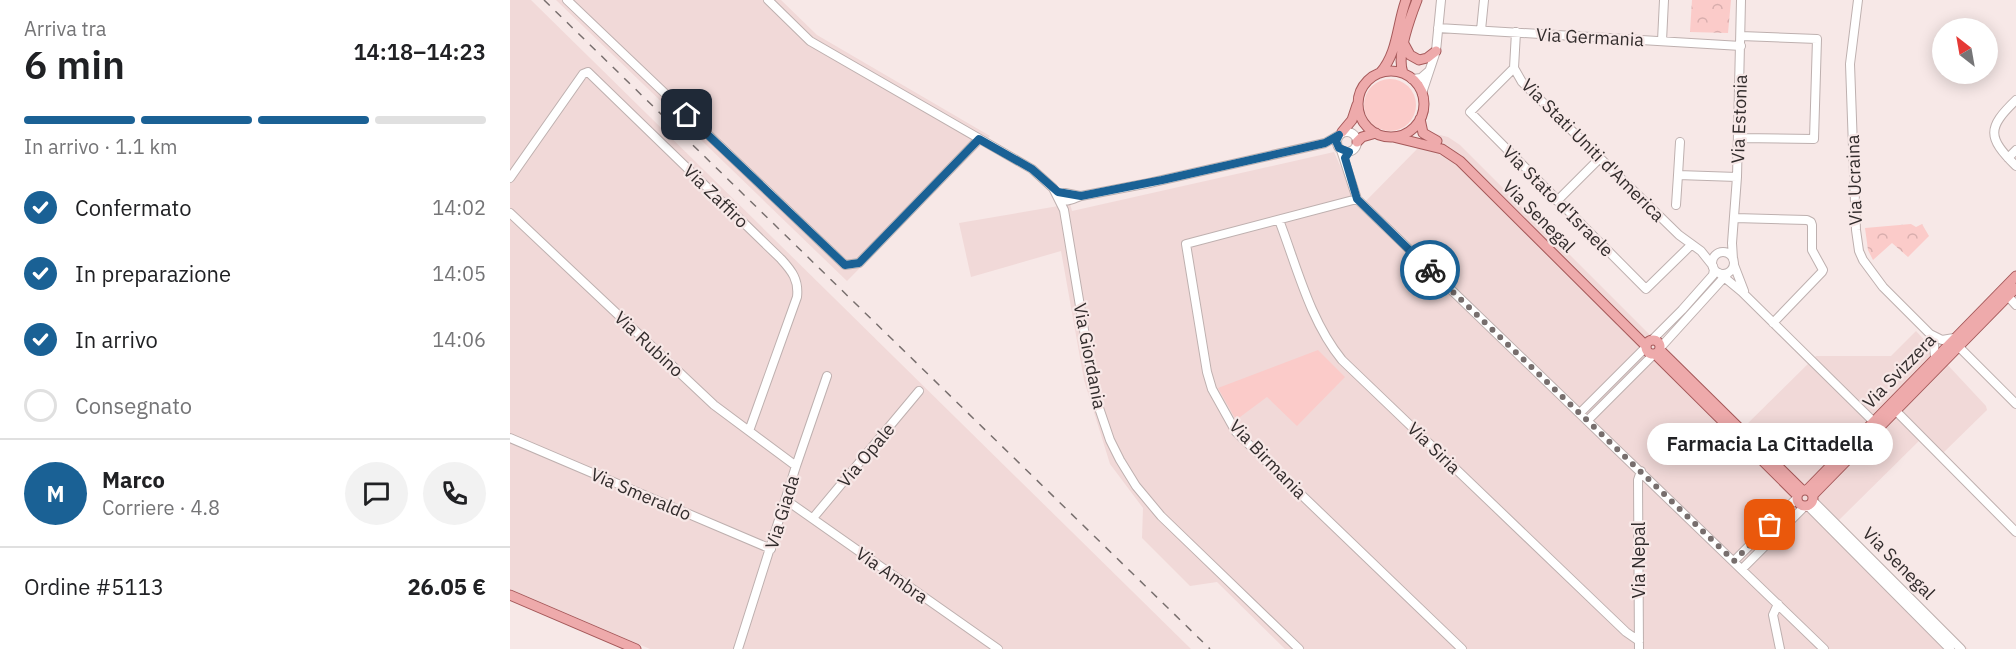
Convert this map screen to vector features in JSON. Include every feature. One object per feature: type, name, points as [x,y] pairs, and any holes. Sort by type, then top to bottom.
[{"type":"main road","points":[[1340,134],[1352,120],[1358,97],[1365,84],[1380,73],[1390,59],[1406,0]]},
{"type":"main road","points":[[1403,73],[1401,61],[1404,44],[1417,0]]},
{"type":"main road","points":[[1404,44],[1410,55],[1419,60],[1427,58],[1436,51]]},
{"type":"main road","points":[[1357,105],[1361,119],[1370,130],[1393,137],[1409,132],[1420,119],[1424,106],[1422,93],[1412,79],[1403,73],[1388,71],[1380,73]]},
{"type":"main road","name":"Via Senegal","points":[[1420,119],[1424,135],[1464,157],[1653,348]]},
{"type":"main road","points":[[1357,142],[1362,137],[1376,133]]},
{"type":"main road","name":"Via Senegal","points":[[1393,137],[1442,149],[1460,161],[1805,498]]},
{"type":"main road","name":"Via Svizzera","points":[[1805,498],[2005,293],[2016,276]]},
{"type":"main road","name":"Via Svizzera","points":[[2005,293],[2016,288]]},
{"type":"main road","name":"Via Svizzera","points":[[1893,408],[1935,357],[1956,342]]},
{"type":"main road","points":[[510,595],[636,649]]},
{"type":"street","points":[[567,0],[845,265],[859,263],[979,139]]},
{"type":"street","name":"Via Giordania","points":[[768,0],[810,41],[1032,169],[1064,197],[1064,210],[1095,396],[1110,440],[1120,460],[1136,486],[1161,516],[1299,649]]},
{"type":"street","points":[[1422,93],[1436,51],[1441,0]]},
{"type":"street","points":[[1481,30],[1484,0]]},
{"type":"street","points":[[1662,41],[1664,0]]},
{"type":"street","name":"Via Estonia","points":[[1733,262],[1741,0]]},
{"type":"street","name":"Via Ucraina","points":[[1858,0],[1850,64],[1856,239],[1863,260],[1874,277],[1930,334]]},
{"type":"street","name":"Via Germania","points":[[1438,28],[1741,46]]},
{"type":"street","name":"Via Stati Uniti d'America","points":[[1516,32],[1514,68],[1522,82],[1691,245],[1701,251],[1721,274],[1876,424]]},
{"type":"street","points":[[1738,138],[1814,139],[1817,39],[1741,36]]},
{"type":"street","name":"Via Stato d'Israele","points":[[1514,68],[1470,112],[1557,201],[1646,289],[1691,245]]},
{"type":"street","points":[[1412,79],[1421,78],[1430,70]]},
{"type":"street","name":"Via Zaffiro","points":[[510,178],[583,74],[588,72],[781,259],[791,270],[797,282],[797,297],[749,431]]},
{"type":"street","points":[[2016,100],[1998,118],[1995,125],[1997,144],[2016,166]]},
{"type":"street","points":[[1064,197],[1081,196],[1162,180],[1325,143],[1348,131],[1354,134],[1357,142],[1354,148],[1343,152],[1325,143]]},
{"type":"street","points":[[1340,134],[1336,141],[1343,152],[1357,199],[1824,649]]},
{"type":"street","points":[[1676,205],[1680,142]]},
{"type":"street","points":[[2008,158],[2016,150]]},
{"type":"street","points":[[1557,201],[1600,158]]},
{"type":"street","points":[[1678,175],[1737,177]]},
{"type":"street","name":"Via Birmania","points":[[1357,199],[1186,244],[1207,372],[1212,389],[1236,432],[1462,649]]},
{"type":"street","name":"Via Rubino","points":[[510,213],[714,405],[796,466]]},
{"type":"street","points":[[1735,218],[1811,222],[1812,250],[1822,272],[1773,323]]},
{"type":"street","name":"Via Siria","points":[[1279,220],[1318,324],[1330,346],[1639,645]]},
{"type":"street","name":"Via Estonia","points":[[1721,274],[1714,259],[1733,237]]},
{"type":"street","name":"Via Stati Uniti d'America","points":[[1701,251],[1729,254],[1746,296]]},
{"type":"street","points":[[1588,420],[1733,262]]},
{"type":"street","points":[[1580,413],[1653,348],[1713,275],[1721,274]]},
{"type":"street","points":[[2005,293],[2016,305]]},
{"type":"street","points":[[1930,334],[1942,340],[1956,342],[2016,404]]},
{"type":"street","points":[[1930,334],[1935,357]]},
{"type":"street","name":"Via Giada","points":[[738,649],[827,376]]},
{"type":"street","name":"Via Opale","points":[[813,518],[919,391]]},
{"type":"street","points":[[1893,408],[2016,532]]},
{"type":"street","name":"Via Smeraldo","points":[[510,438],[771,549]]},
{"type":"street","name":"Via Nepal","points":[[1639,645],[1638,480],[1641,471]]},
{"type":"street","name":"Via Svizzera","points":[[1734,561],[1805,498]]},
{"type":"street","name":"Via Svizzera","points":[[1742,569],[1805,498]]},
{"type":"street","name":"Via Senegal","points":[[1805,498],[1950,649]]},
{"type":"street","name":"Via Senegal","points":[[1805,498],[1961,649]]},
{"type":"street","name":"Via Ambra","points":[[786,500],[998,649]]},
{"type":"street","points":[[1778,604],[1773,615],[1780,649]]},
{"type":"shaded area","points":[[510,0],[531,0],[1191,649],[650,649],[510,589]]},
{"type":"shaded area","points":[[556,0],[781,0],[817,35],[990,136],[847,281]]},
{"type":"shaded area","points":[[1428,132],[1448,137],[1460,145],[1743,428],[1816,356],[1891,356],[1916,331],[1986,406],[1987,410],[1943,453],[1925,435],[1839,520],[1968,649],[1285,649],[1217,582],[1190,586],[1142,538],[1143,508],[1110,464],[1084,380],[1061,251],[971,277],[959,223],[1070,204],[1072,211],[1334,152],[1359,208],[1420,146]]},
{"type":"green space","points":[[1692,0],[1731,0],[1728,33],[1690,32]]},
{"type":"green space","points":[[1385,79],[1395,79],[1409,86],[1416,105],[1409,124],[1395,131],[1385,131],[1375,127],[1368,120],[1364,110],[1364,100],[1368,90],[1375,83]]},
{"type":"green space","points":[[1911,224],[1916,227],[1922,224],[1929,236],[1908,257],[1892,243],[1873,260],[1868,250],[1865,228]]},
{"type":"green space","points":[[1318,350],[1345,377],[1297,426],[1267,397],[1236,420],[1218,388]]},
{"type":"railway","points":[[544,0],[1210,649]]},
{"type":"way so far","points":[[1430,270],[1734,561],[1770,525]]},
{"type":"place","name":"Farmacia La Cittadella","points":[[1770,525]]},
{"type":"route","points":[[687,115],[845,265],[859,263],[979,139],[1032,169],[1058,192],[1081,196],[1325,143],[1339,135],[1337,145],[1341,150],[1349,152],[1345,158],[1357,199],[1430,270]]}]
